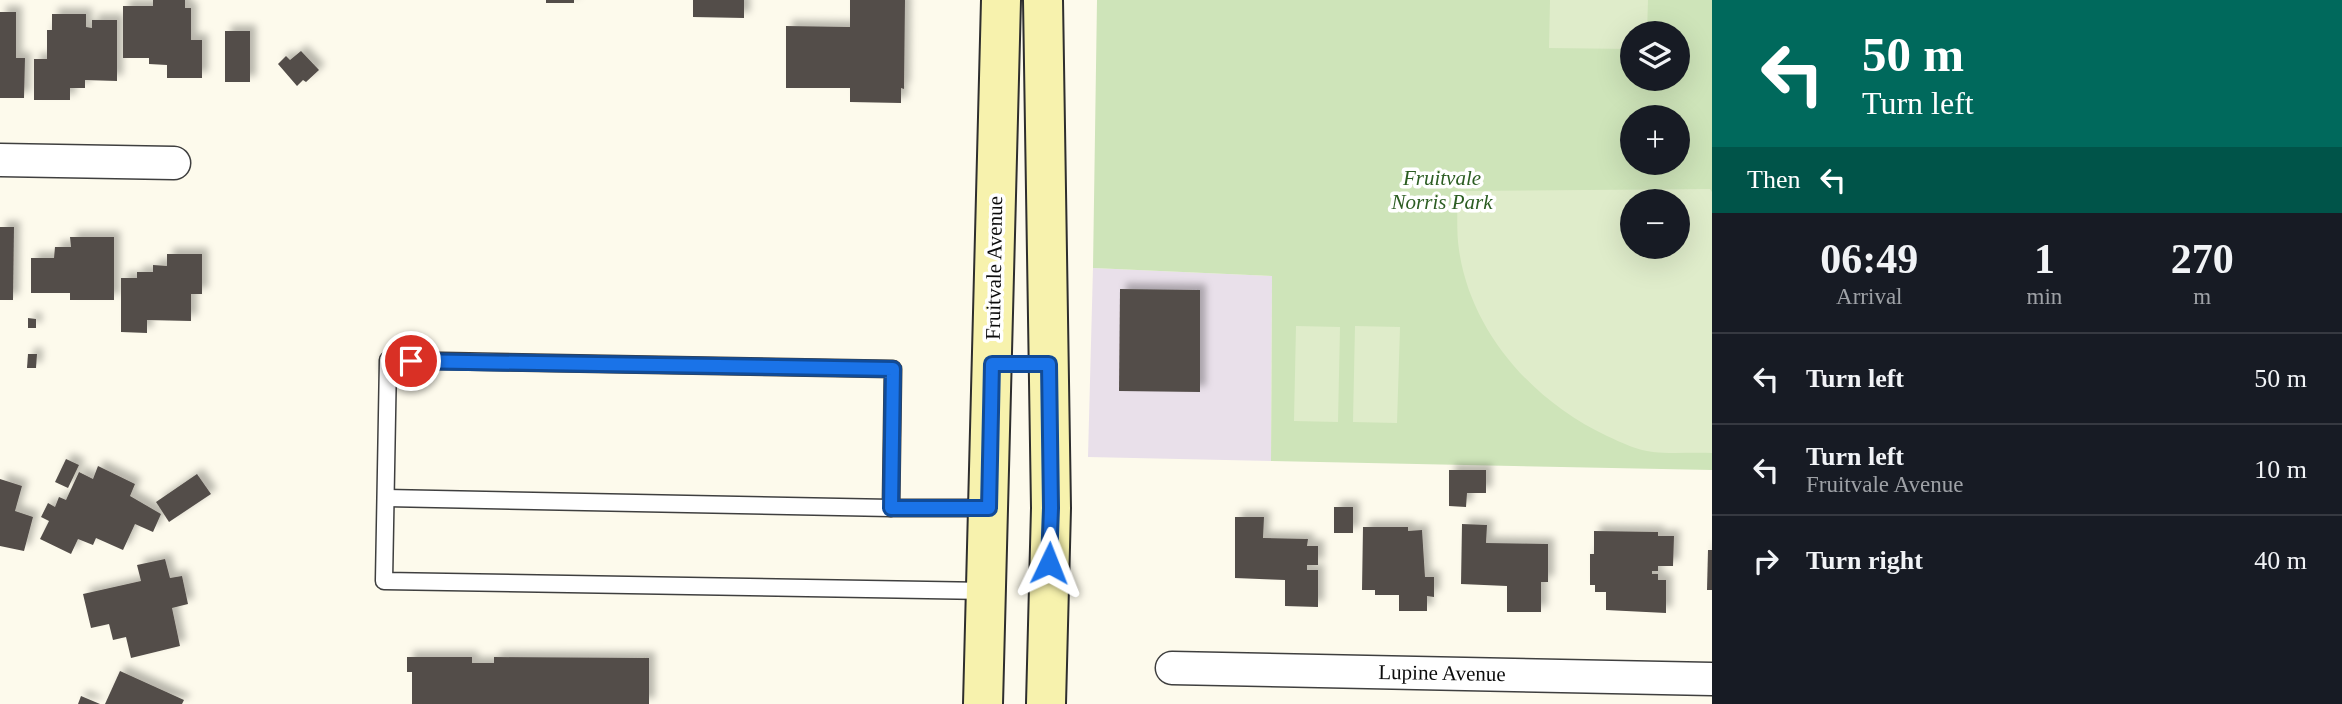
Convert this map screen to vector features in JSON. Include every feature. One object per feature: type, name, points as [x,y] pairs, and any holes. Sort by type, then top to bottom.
[{"type":"main road","name":"Fruitvale Avenue","points":[[983,704],[1001,0]]},
{"type":"main road","points":[[1042,0],[1051,508],[1046,704]]},
{"type":"main road","points":[[992,364],[1049,364]]},
{"type":"street","points":[[0,160],[174,163]]},
{"type":"street","name":"Lupine Avenue","points":[[1172,668],[1589,690],[1712,679]]},
{"type":"lane","points":[[891,508],[893,369],[388,360],[384,581],[987,590]]},
{"type":"lane","points":[[386,498],[989,508]]},
{"type":"shaded area","points":[[1093,268],[1272,276],[1271,461],[1088,457]]},
{"type":"green space","name":"Fruitvale Norris Park","points":[[1097,0],[1712,0],[1712,470],[1271,461],[1272,276],[1093,268]]},
{"type":"green space","points":[[1550,0],[1648,0],[1647,21],[1620,21],[1620,49],[1549,48]]},
{"type":"green space","points":[[1690,189],[1710,189],[1712,453],[1641,450],[1580,422],[1555,404],[1531,384],[1492,336],[1477,309],[1466,280],[1458,243],[1457,191],[1620,190],[1620,259],[1690,259]]},
{"type":"green space","points":[[1296,326],[1340,327],[1338,422],[1294,421]]},
{"type":"green space","points":[[1355,326],[1400,327],[1397,423],[1353,422]]},
{"type":"building","points":[[153,0],[185,0],[185,8],[191,8],[191,40],[202,40],[202,78],[167,78],[167,65],[149,64],[149,58],[123,58],[123,6],[153,6]]},
{"type":"building","points":[[546,0],[574,0],[574,3],[546,3]]},
{"type":"building","points":[[693,0],[744,0],[744,18],[693,17]]},
{"type":"building","points":[[850,0],[905,0],[904,89],[901,88],[901,103],[850,102],[850,88],[786,88],[786,26],[850,27]]},
{"type":"building","points":[[0,12],[16,12],[16,58],[25,58],[24,98],[0,98]]},
{"type":"building","points":[[52,14],[86,14],[86,27],[92,28],[92,20],[117,20],[117,81],[85,80],[85,88],[70,88],[70,100],[34,100],[34,59],[47,59],[47,30],[52,30]]},
{"type":"building","points":[[225,31],[250,31],[250,82],[225,82]]},
{"type":"building","points":[[301,51],[319,70],[297,86],[278,64],[286,56],[290,60]]},
{"type":"building","points":[[0,227],[14,227],[13,300],[0,300]]},
{"type":"building","points":[[70,237],[114,237],[114,300],[70,300],[70,293],[31,293],[31,258],[54,258],[55,247],[71,247]]},
{"type":"building","points":[[167,254],[202,254],[202,294],[191,294],[191,321],[147,320],[147,333],[121,332],[121,278],[137,278],[137,272],[153,272],[153,265],[167,266]]},
{"type":"building","points":[[1120,289],[1200,290],[1200,392],[1119,391]]},
{"type":"building","points":[[28,318],[36,319],[36,328],[28,328]]},
{"type":"building","points":[[28,354],[37,354],[36,368],[27,368]]},
{"type":"building","points":[[66,459],[79,465],[68,488],[55,482]]},
{"type":"building","points":[[98,466],[135,484],[130,496],[161,514],[153,532],[135,524],[123,550],[96,538],[93,545],[78,539],[71,554],[40,539],[49,521],[41,517],[48,503],[55,507],[59,497],[66,500],[79,472],[93,479]]},
{"type":"building","points":[[1449,470],[1486,470],[1486,493],[1467,493],[1466,507],[1449,506]]},
{"type":"building","points":[[197,474],[211,494],[169,522],[156,502]]},
{"type":"building","points":[[0,479],[22,486],[15,511],[33,517],[24,551],[0,546]]},
{"type":"building","points":[[1334,507],[1353,507],[1353,533],[1334,533]]},
{"type":"building","points":[[1235,517],[1264,517],[1263,538],[1308,539],[1307,546],[1318,546],[1318,565],[1307,565],[1307,570],[1318,570],[1318,607],[1285,606],[1285,580],[1235,578]]},
{"type":"building","points":[[1462,524],[1487,525],[1486,543],[1548,544],[1548,582],[1541,582],[1541,612],[1507,612],[1507,586],[1461,584]]},
{"type":"building","points":[[1363,527],[1408,527],[1408,531],[1422,530],[1425,577],[1434,577],[1434,597],[1427,596],[1427,611],[1399,611],[1399,595],[1375,595],[1375,590],[1362,590]]},
{"type":"building","points":[[1594,531],[1658,532],[1658,536],[1674,536],[1673,566],[1658,566],[1658,571],[1652,571],[1652,574],[1658,574],[1658,580],[1666,580],[1666,613],[1606,610],[1606,592],[1595,592],[1595,585],[1590,585],[1590,554],[1594,554]]},
{"type":"building","points":[[1708,550],[1712,550],[1712,590],[1707,590]]},
{"type":"building","points":[[165,559],[170,578],[182,576],[188,604],[172,608],[180,646],[131,658],[126,637],[113,640],[109,624],[91,628],[83,594],[141,581],[137,565]]},
{"type":"building","points":[[407,657],[472,657],[472,663],[494,663],[494,657],[649,658],[649,704],[412,704],[412,672],[407,672]]},
{"type":"building","points":[[120,671],[184,700],[182,704],[105,704]]},
{"type":"building","points":[[81,696],[100,704],[78,704]]},
{"type":"route","points":[[411,361],[893,369],[891,508],[989,508],[992,364],[1049,364],[1049,563]]}]
